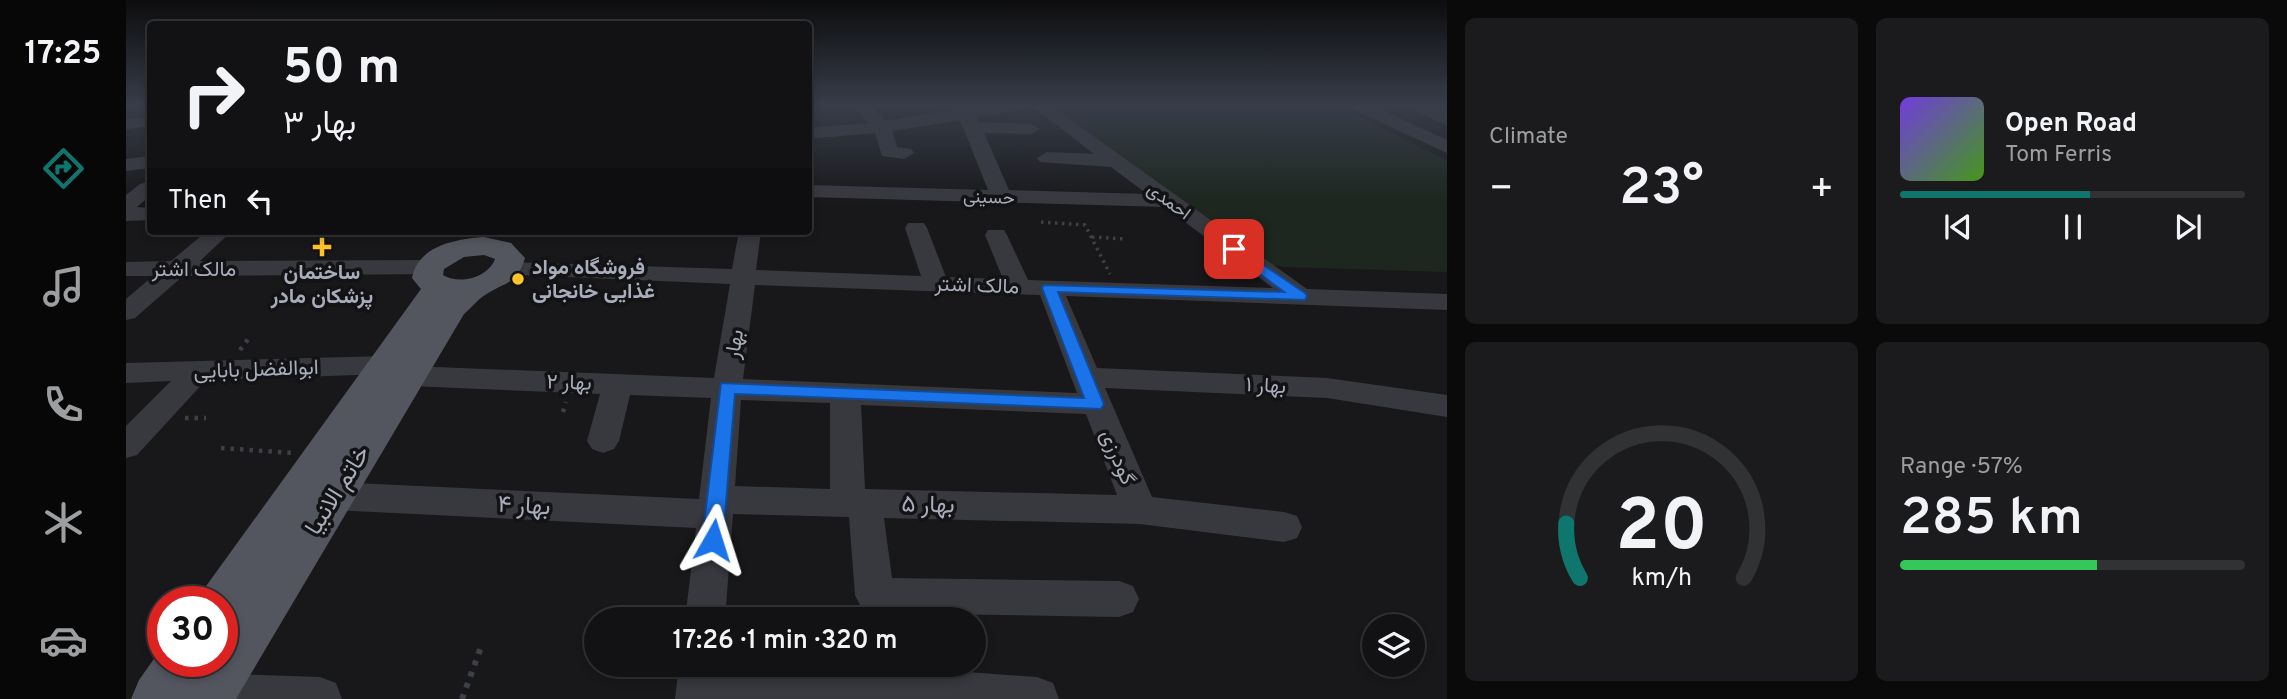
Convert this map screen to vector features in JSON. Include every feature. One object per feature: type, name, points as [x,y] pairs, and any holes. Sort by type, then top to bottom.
[{"type":"main road","name":"خاتم الانبیا","points":[[235,586],[325,455],[452,309],[475,259]]},
{"type":"main road","name":"خاتم الانبیا","points":[[188,689],[333,496],[398,370]]},
{"type":"street","points":[[840,138],[844,152]]},
{"type":"street","points":[[885,138],[889,152],[904,153]]},
{"type":"street","points":[[976,138],[1000,197]]},
{"type":"street","name":"احمدی","points":[[1083,138],[1300,296]]},
{"type":"street","points":[[1428,138],[1447,147]]},
{"type":"street","points":[[1046,158],[1114,161]]},
{"type":"street","points":[[126,165],[147,162]]},
{"type":"street","points":[[126,206],[147,188]]},
{"type":"street","name":"حسینی","points":[[812,191],[1169,201]]},
{"type":"street","points":[[126,214],[147,214]]},
{"type":"street","points":[[916,228],[936,284]]},
{"type":"street","points":[[126,312],[215,235]]},
{"type":"street","name":"بهار","points":[[706,607],[727,387],[750,235]]},
{"type":"street","points":[[996,235],[1019,287]]},
{"type":"street","name":"مالک اشتر","points":[[126,269],[475,259],[745,277],[1447,302]]},
{"type":"street","name":"گودرزی","points":[[1049,288],[1140,510]]},
{"type":"street","points":[[126,446],[199,370]]},
{"type":"street","name":"ابوالفضل بابایی","points":[[126,373],[199,370],[398,370]]},
{"type":"street","name":"بهار ۲","points":[[398,370],[618,383],[1095,404]]},
{"type":"street","name":"بهار ۱","points":[[1084,377],[1327,388],[1447,406]]},
{"type":"street","points":[[603,440],[618,383]]},
{"type":"street","points":[[845,393],[857,503],[875,595],[1119,599]]},
{"type":"street","name":"بهار ۴","points":[[333,496],[716,507]]},
{"type":"street","name":"بهار ۵","points":[[716,507],[857,503],[1140,510],[1284,527]]},
{"type":"street","points":[[698,685],[874,696],[938,692],[1037,699]]},
{"type":"street","points":[[188,689],[320,699]]},
{"type":"path","points":[[1041,222],[1085,225],[1118,290]]},
{"type":"path","points":[[1091,237],[1125,239]]},
{"type":"path","points":[[221,448],[325,455]]},
{"type":"path","points":[[462,699],[481,647]]},
{"type":"shaded area","points":[[1090,138],[1401,138],[1447,160],[1447,272],[1272,265]]},
{"type":"place","name":"ساختمان پزشکان مادر","points":[[322,247]]},
{"type":"place","name":"فروشگاه مواد غذایی خانجانی","points":[[518,279]]},
{"type":"route","points":[[713,540],[727,387],[1095,404],[1049,288],[1300,296],[1234,249]]}]
